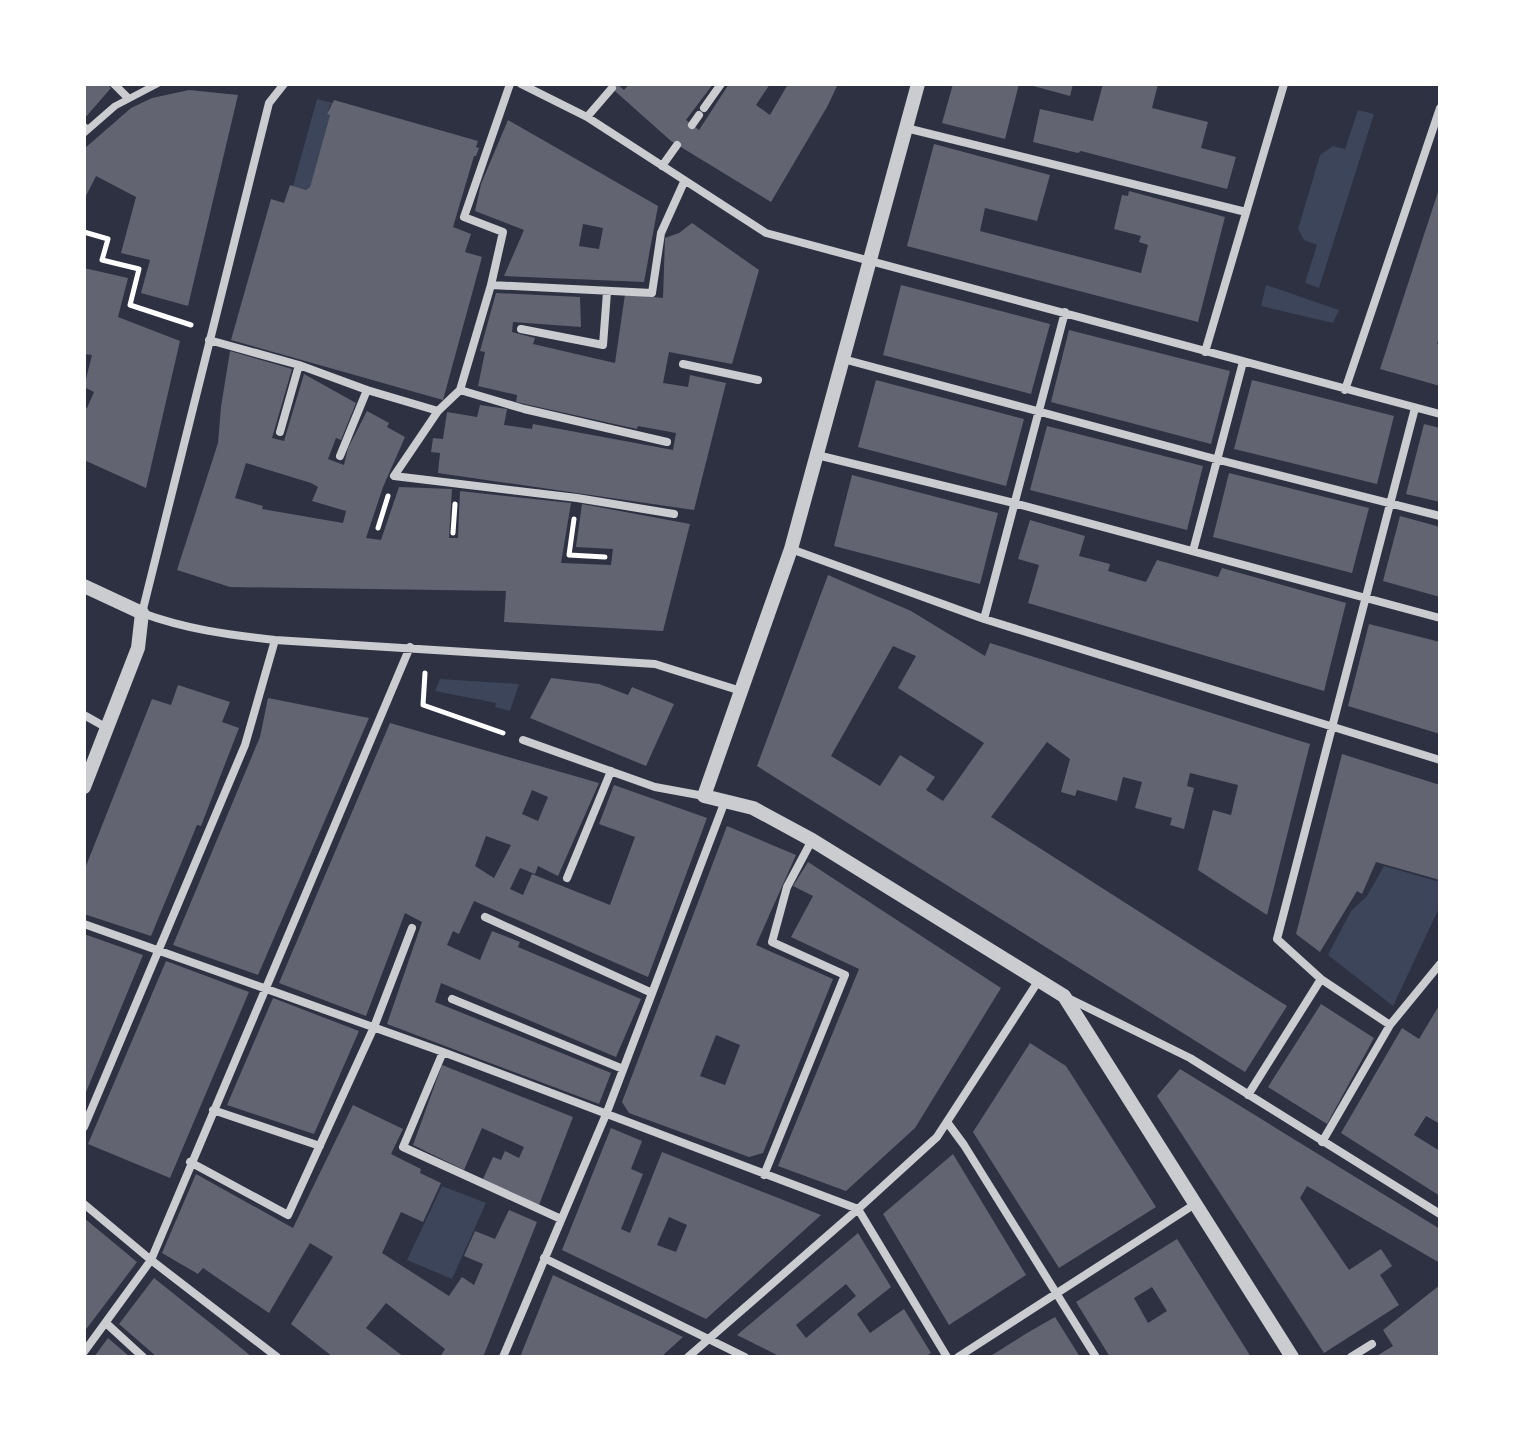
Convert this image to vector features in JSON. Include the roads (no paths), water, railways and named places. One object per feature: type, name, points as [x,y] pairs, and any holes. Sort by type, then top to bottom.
[{"type":"street","points":[[114,84],[128,98]]},
{"type":"street","points":[[85,130],[128,98],[157,84]]},
{"type":"street","points":[[84,787],[138,648],[142,613],[269,103],[284,84]]},
{"type":"street","points":[[510,84],[464,217],[503,232],[460,390],[438,411],[394,476],[577,498],[674,514]]},
{"type":"street","points":[[521,84],[587,117],[766,233],[1440,414]]},
{"type":"street","points":[[692,125],[721,84]]},
{"type":"street","points":[[704,796],[791,549],[918,84]]},
{"type":"street","points":[[1205,352],[1284,84]]},
{"type":"street","points":[[587,117],[612,88]]},
{"type":"street","points":[[1345,390],[1440,108]]},
{"type":"street","points":[[906,128],[1246,212]]},
{"type":"street","points":[[662,166],[677,145]]},
{"type":"street","points":[[491,285],[652,293],[661,233],[684,182]]},
{"type":"street","points":[[521,329],[603,345],[607,292]]},
{"type":"street","points":[[984,619],[1065,312]]},
{"type":"street","points":[[210,336],[438,411]]},
{"type":"street","points":[[843,359],[1440,516]]},
{"type":"street","points":[[1193,551],[1243,362]]},
{"type":"street","points":[[683,364],[758,380]]},
{"type":"street","points":[[280,432],[299,365]]},
{"type":"street","points":[[340,456],[367,390]]},
{"type":"street","points":[[460,390],[524,409],[667,442]]},
{"type":"street","points":[[1390,1025],[1321,979],[1277,939],[1415,408]]},
{"type":"street","points":[[817,455],[1014,503],[1440,618]]},
{"type":"street","points":[[791,549],[984,619],[1440,760]]},
{"type":"street","points":[[84,586],[172,624],[218,634],[655,664],[741,691]]},
{"type":"street","points":[[84,1127],[245,745],[275,640]]},
{"type":"street","points":[[84,1352],[151,1260],[410,647]]},
{"type":"street","points":[[84,715],[107,728]]},
{"type":"street","points":[[523,740],[655,787],[753,808],[812,840],[1064,996],[1190,1058],[1440,1214]]},
{"type":"street","points":[[567,878],[611,771]]},
{"type":"street","points":[[503,1357],[607,1112],[725,801]]},
{"type":"street","points":[[764,1175],[845,975],[772,942],[787,887],[812,840]]},
{"type":"street","points":[[485,917],[652,993]]},
{"type":"street","points":[[84,924],[607,1112],[858,1209],[947,1357]]},
{"type":"street","points":[[190,1162],[288,1215],[374,1027],[412,928]]},
{"type":"street","points":[[1322,1142],[1390,1025],[1440,964]]},
{"type":"street","points":[[1248,1095],[1321,979]]},
{"type":"street","points":[[688,1357],[937,1137],[1039,980]]},
{"type":"street","points":[[1064,996],[1292,1357]]},
{"type":"street","points":[[452,999],[623,1069]]},
{"type":"street","points":[[443,1052],[403,1147],[561,1219]]},
{"type":"street","points":[[213,1110],[320,1146]]},
{"type":"street","points":[[947,1122],[1096,1357]]},
{"type":"street","points":[[84,1204],[277,1357]]},
{"type":"street","points":[[958,1357],[1195,1204]]},
{"type":"street","points":[[544,1258],[745,1357]]},
{"type":"street","points":[[106,1323],[143,1357]]},
{"type":"street","points":[[1351,1357],[1372,1344]]}]
